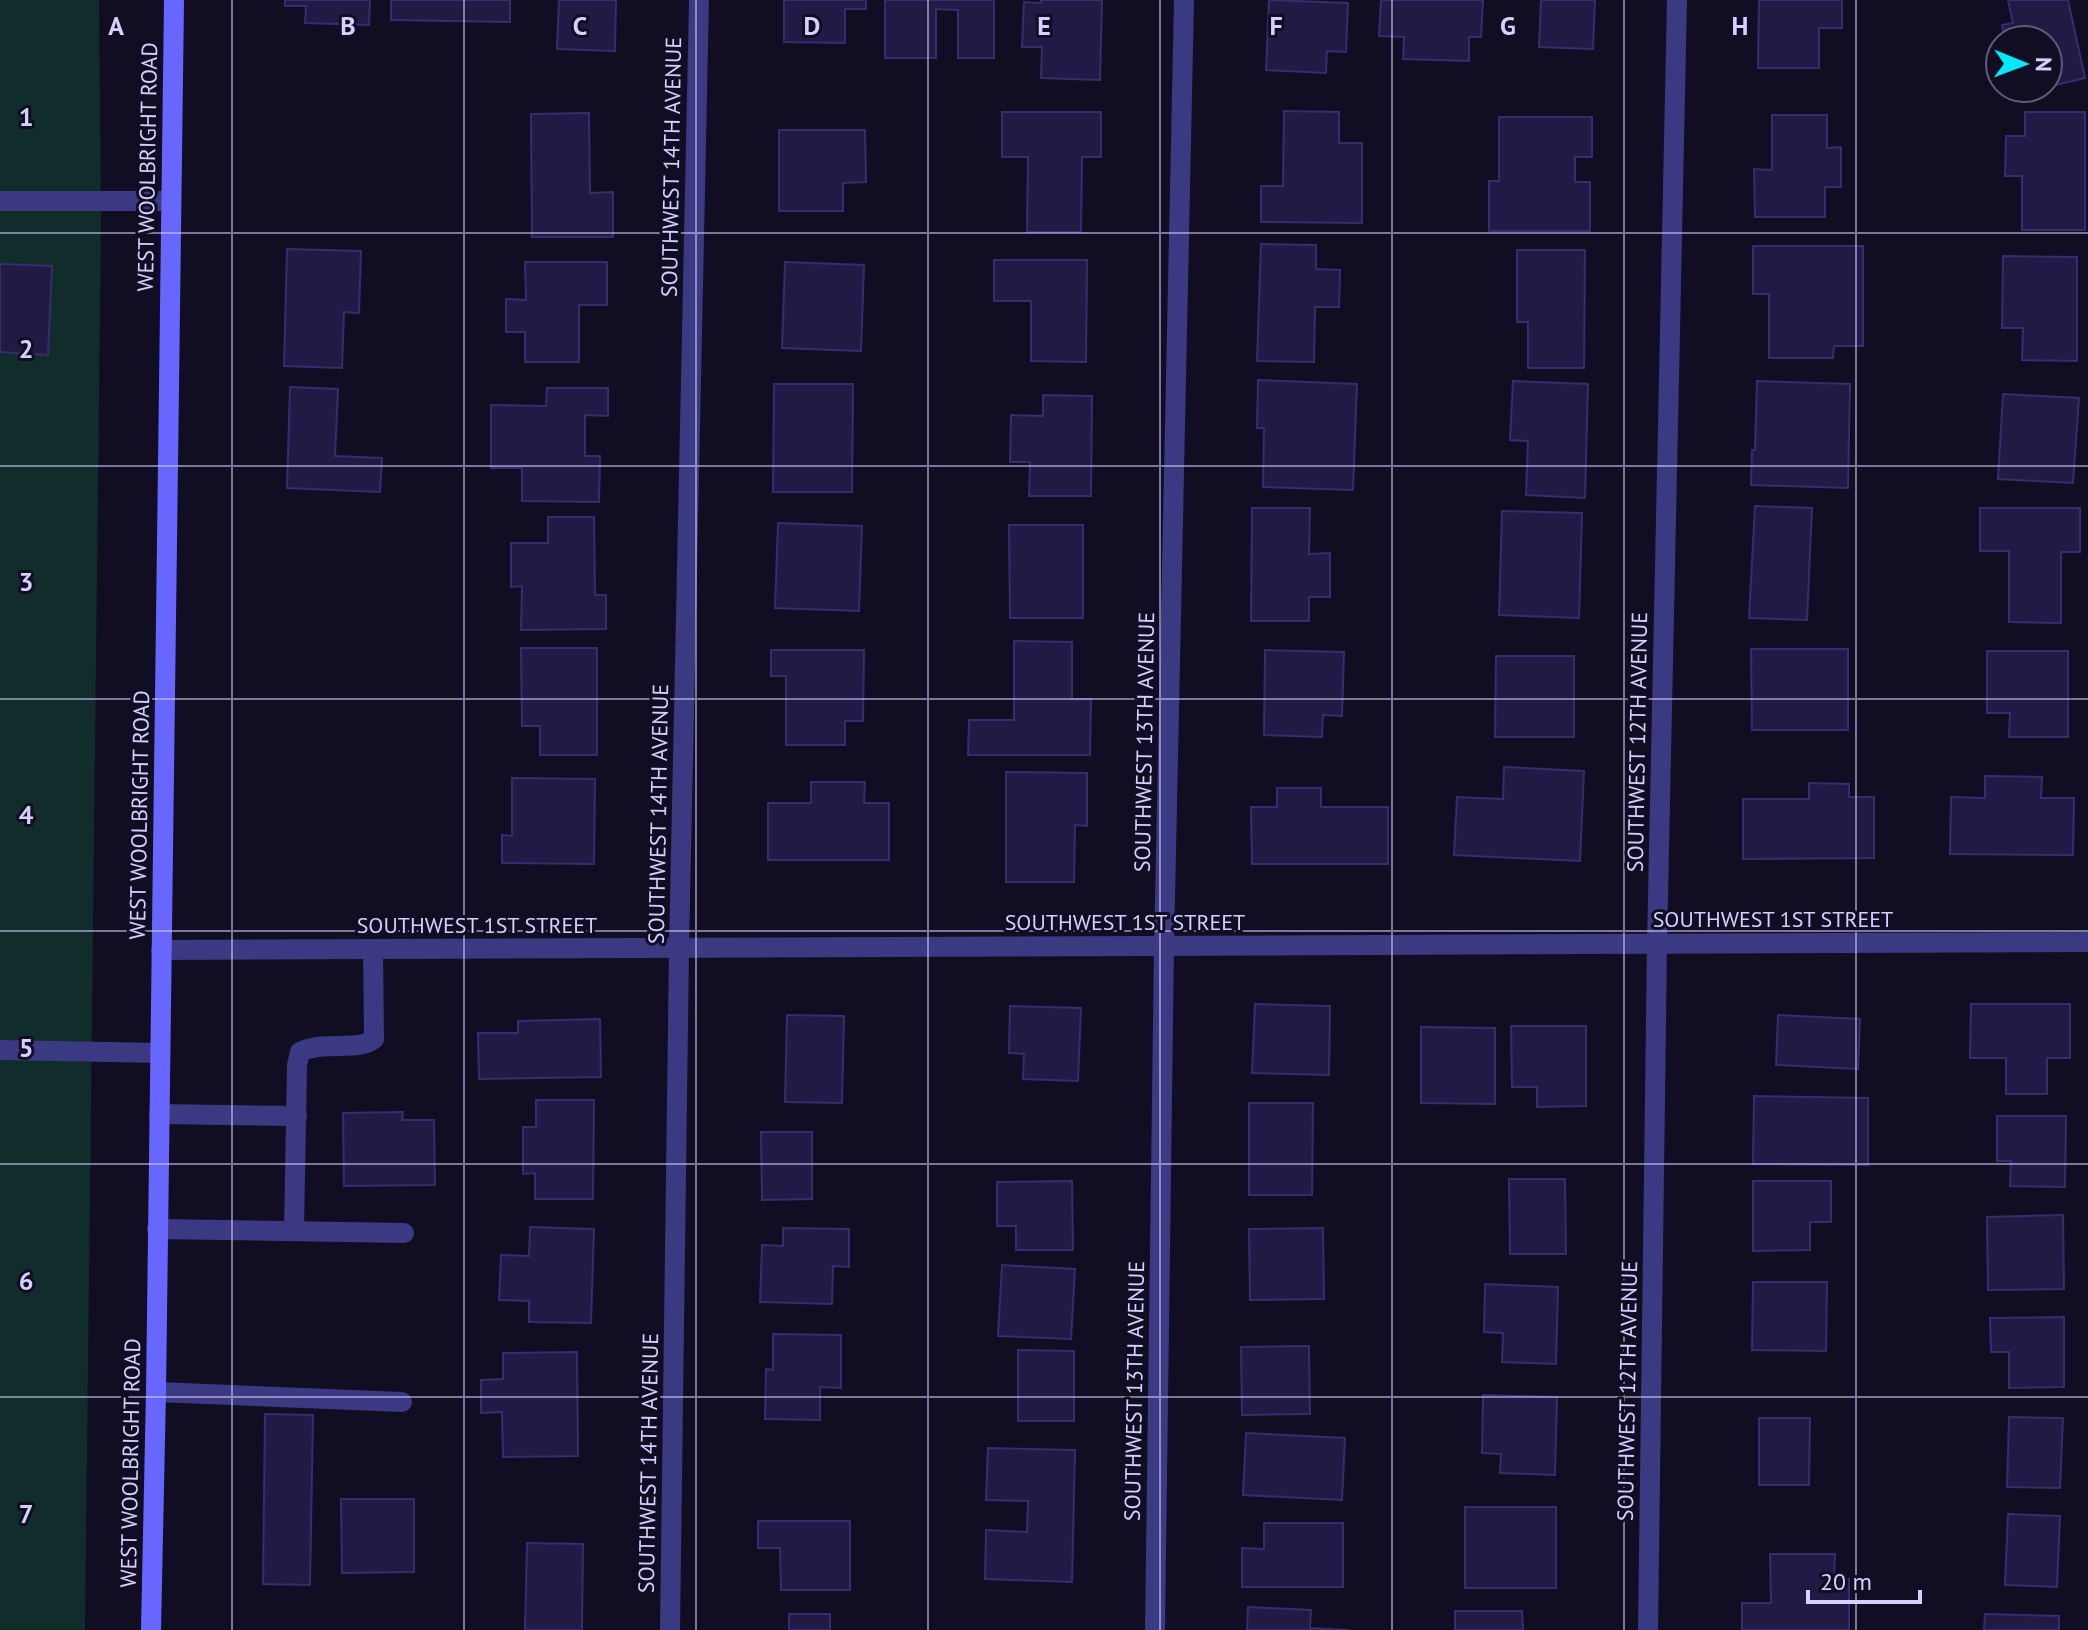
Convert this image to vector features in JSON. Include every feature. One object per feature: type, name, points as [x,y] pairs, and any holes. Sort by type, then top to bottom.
[{"type":"main road","name":"WEST WOOLBRIGHT ROAD","points":[[151,1630],[174,0]]},
{"type":"street","name":"SOUTHWEST 14TH AVENUE","points":[[670,1630],[679,948],[699,0]]},
{"type":"street","name":"SOUTHWEST 13TH AVENUE","points":[[1155,1630],[1164,946],[1184,0]]},
{"type":"street","name":"SOUTHWEST 12TH AVENUE","points":[[1648,1630],[1657,944],[1677,0]]},
{"type":"street","points":[[0,201],[171,201]]},
{"type":"street","name":"SOUTHWEST 1ST STREET","points":[[161,950],[2088,942]]},
{"type":"street","points":[[294,1231],[297,1065],[300,1052],[314,1045],[366,1045],[374,1039],[373,949]]},
{"type":"street","points":[[0,1050],[160,1053]]},
{"type":"street","points":[[159,1114],[297,1116]]},
{"type":"street","points":[[157,1229],[404,1233]]},
{"type":"street","points":[[156,1392],[402,1402]]},
{"type":"green space","points":[[0,0],[99,0],[101,221],[85,1630],[0,1630]]},
{"type":"building","points":[[285,0],[370,0],[369,25],[305,23],[306,6],[285,6]]},
{"type":"building","points":[[391,0],[510,0],[510,22],[391,20]]},
{"type":"building","points":[[559,0],[616,0],[615,51],[557,49]]},
{"type":"building","points":[[784,0],[866,0],[866,9],[845,9],[845,43],[784,42]]},
{"type":"building","points":[[885,0],[994,0],[994,58],[958,58],[958,10],[936,9],[936,58],[885,58]]},
{"type":"building","points":[[1041,0],[1102,0],[1100,80],[1041,78],[1042,47],[1022,47],[1024,2],[1041,3]]},
{"type":"building","points":[[1269,0],[1348,3],[1346,52],[1327,51],[1326,73],[1266,70]]},
{"type":"building","points":[[1381,0],[1483,0],[1481,37],[1469,37],[1469,61],[1403,59],[1404,37],[1379,36]]},
{"type":"building","points":[[1541,0],[1595,0],[1593,49],[1539,47]]},
{"type":"building","points":[[1759,0],[1842,0],[1842,28],[1819,28],[1819,68],[1758,68]]},
{"type":"building","points":[[2008,0],[2068,0],[2085,78],[2064,83],[2064,24],[2008,24],[2013,23]]},
{"type":"building","points":[[1284,111],[1339,112],[1339,143],[1362,143],[1362,223],[1261,222],[1261,186],[1283,186]]},
{"type":"building","points":[[1002,112],[1101,112],[1101,157],[1082,157],[1081,232],[1027,232],[1028,157],[1002,157]]},
{"type":"building","points":[[2025,112],[2085,112],[2085,230],[2022,230],[2022,176],[2005,176],[2006,136],[2025,136]]},
{"type":"building","points":[[589,113],[590,193],[613,192],[613,237],[532,237],[531,114]]},
{"type":"building","points":[[1772,115],[1827,115],[1827,148],[1841,147],[1841,187],[1825,187],[1825,217],[1755,217],[1754,169],[1772,170]]},
{"type":"building","points":[[1499,117],[1592,117],[1592,157],[1575,157],[1575,182],[1590,182],[1590,231],[1489,231],[1489,181],[1499,181]]},
{"type":"building","points":[[779,130],[865,130],[866,182],[843,183],[843,211],[779,211]]},
{"type":"building","points":[[1261,244],[1316,245],[1316,269],[1340,270],[1339,307],[1315,307],[1314,362],[1257,361]]},
{"type":"building","points":[[1753,246],[1863,246],[1863,346],[1834,346],[1833,358],[1769,358],[1769,294],[1753,294]]},
{"type":"building","points":[[287,249],[361,251],[359,313],[344,312],[342,368],[284,366]]},
{"type":"building","points":[[1517,250],[1585,250],[1584,368],[1528,368],[1528,322],[1517,322]]},
{"type":"building","points":[[2003,256],[2077,257],[2077,361],[2022,360],[2023,328],[2002,328]]},
{"type":"building","points":[[994,260],[1087,260],[1086,362],[1031,361],[1031,301],[994,301]]},
{"type":"building","points":[[525,262],[607,262],[607,305],[579,305],[579,362],[525,362],[525,332],[506,332],[506,299],[526,300]]},
{"type":"building","points":[[785,262],[864,265],[861,351],[782,348]]},
{"type":"building","points":[[0,264],[52,266],[48,355],[0,352]]},
{"type":"building","points":[[1258,380],[1357,384],[1353,490],[1263,487],[1264,428],[1257,428]]},
{"type":"building","points":[[1513,381],[1588,384],[1585,498],[1526,495],[1528,441],[1510,440]]},
{"type":"building","points":[[1757,381],[1850,384],[1848,488],[1751,485]]},
{"type":"building","points":[[774,384],[853,384],[852,492],[773,492]]},
{"type":"building","points":[[290,387],[338,389],[335,456],[382,458],[380,492],[287,488]]},
{"type":"building","points":[[547,388],[608,388],[608,416],[585,415],[585,456],[600,456],[599,502],[522,501],[522,468],[491,468],[491,405],[546,406]]},
{"type":"building","points":[[2003,394],[2079,398],[2073,483],[1998,479]]},
{"type":"building","points":[[1043,395],[1092,396],[1091,496],[1029,496],[1030,462],[1010,462],[1011,415],[1043,416]]},
{"type":"building","points":[[1755,506],[1812,508],[1807,620],[1749,618]]},
{"type":"building","points":[[1252,508],[1310,508],[1309,554],[1330,553],[1330,597],[1309,597],[1309,621],[1251,621]]},
{"type":"building","points":[[1980,508],[2080,508],[2080,552],[2061,552],[2061,623],[2009,622],[2009,551],[1980,551]]},
{"type":"building","points":[[1502,511],[1582,513],[1579,618],[1499,615]]},
{"type":"building","points":[[548,517],[594,517],[595,595],[606,595],[606,629],[521,630],[522,586],[511,587],[511,543],[548,543]]},
{"type":"building","points":[[778,523],[862,526],[859,611],[775,608]]},
{"type":"building","points":[[1009,525],[1083,525],[1083,618],[1010,618]]},
{"type":"building","points":[[1014,641],[1072,642],[1072,699],[1091,699],[1090,755],[968,755],[969,720],[1014,720]]},
{"type":"building","points":[[521,648],[597,648],[597,755],[540,755],[540,726],[522,726]]},
{"type":"building","points":[[1751,649],[1848,649],[1848,730],[1752,730]]},
{"type":"building","points":[[771,650],[864,650],[863,721],[845,721],[845,745],[786,745],[786,676],[771,676]]},
{"type":"building","points":[[1265,650],[1344,652],[1342,716],[1323,715],[1322,737],[1264,735]]},
{"type":"building","points":[[1987,651],[2068,651],[2068,737],[2009,737],[2010,713],[1987,713]]},
{"type":"building","points":[[1496,656],[1574,656],[1574,737],[1495,737]]},
{"type":"building","points":[[1504,767],[1584,771],[1580,861],[1454,855],[1457,797],[1503,799]]},
{"type":"building","points":[[1006,772],[1087,773],[1087,826],[1075,825],[1074,882],[1006,882]]},
{"type":"building","points":[[1985,776],[2042,777],[2041,798],[2074,798],[2073,855],[1950,854],[1951,797],[1985,798]]},
{"type":"building","points":[[512,778],[595,779],[594,864],[502,863],[502,835],[512,836]]},
{"type":"building","points":[[811,782],[865,782],[864,803],[889,803],[889,860],[768,860],[768,803],[811,803]]},
{"type":"building","points":[[1809,783],[1849,784],[1849,797],[1874,797],[1874,858],[1743,859],[1743,799],[1809,799]]},
{"type":"building","points":[[1277,788],[1321,788],[1321,807],[1388,807],[1388,864],[1252,864],[1251,807],[1277,807]]},
{"type":"building","points":[[1255,1004],[1330,1006],[1329,1075],[1252,1073]]},
{"type":"building","points":[[1971,1004],[2070,1004],[2070,1058],[2047,1058],[2047,1094],[2006,1094],[2006,1058],[1970,1058]]},
{"type":"building","points":[[1010,1006],[1081,1008],[1078,1081],[1023,1079],[1024,1054],[1009,1053]]},
{"type":"building","points":[[787,1015],[844,1016],[842,1103],[785,1102]]},
{"type":"building","points":[[1778,1015],[1860,1019],[1858,1069],[1776,1065]]},
{"type":"building","points":[[600,1019],[601,1077],[479,1079],[478,1033],[518,1033],[518,1021]]},
{"type":"building","points":[[1511,1026],[1586,1026],[1586,1106],[1537,1107],[1537,1087],[1512,1087]]},
{"type":"building","points":[[1421,1027],[1495,1028],[1495,1104],[1421,1103]]},
{"type":"building","points":[[1754,1096],[1868,1098],[1868,1165],[1753,1164]]},
{"type":"building","points":[[536,1100],[594,1100],[593,1199],[535,1199],[535,1173],[523,1174],[523,1127],[536,1127]]},
{"type":"building","points":[[1249,1103],[1313,1103],[1312,1195],[1249,1195]]},
{"type":"building","points":[[403,1112],[402,1120],[434,1120],[435,1185],[344,1186],[343,1113]]},
{"type":"building","points":[[1997,1116],[2066,1116],[2065,1187],[2010,1186],[2011,1161],[1997,1161]]},
{"type":"building","points":[[761,1132],[812,1132],[812,1199],[762,1200]]},
{"type":"building","points":[[1509,1179],[1565,1179],[1566,1254],[1510,1254]]},
{"type":"building","points":[[1072,1181],[1073,1250],[1016,1250],[1016,1226],[997,1226],[997,1182]]},
{"type":"building","points":[[1753,1181],[1831,1181],[1831,1222],[1810,1222],[1810,1250],[1753,1251]]},
{"type":"building","points":[[2063,1215],[2064,1289],[1988,1290],[1987,1217]]},
{"type":"building","points":[[530,1227],[594,1229],[591,1323],[529,1322],[529,1301],[499,1300],[501,1255],[529,1256]]},
{"type":"building","points":[[783,1228],[849,1229],[849,1267],[833,1266],[832,1304],[760,1302],[762,1245],[783,1246]]},
{"type":"building","points":[[1323,1228],[1324,1299],[1250,1300],[1249,1229]]},
{"type":"building","points":[[1002,1265],[1075,1269],[1071,1339],[998,1336]]},
{"type":"building","points":[[1753,1282],[1827,1282],[1826,1351],[1752,1350]]},
{"type":"building","points":[[1485,1284],[1558,1287],[1556,1364],[1502,1362],[1503,1333],[1484,1332]]},
{"type":"building","points":[[2064,1317],[2064,1387],[2009,1388],[2009,1352],[1991,1352],[1990,1318]]},
{"type":"building","points":[[773,1334],[841,1335],[841,1388],[820,1387],[820,1420],[765,1419],[766,1369],[773,1370]]},
{"type":"building","points":[[1309,1346],[1310,1414],[1242,1415],[1241,1347]]},
{"type":"building","points":[[1018,1350],[1074,1351],[1074,1421],[1018,1421]]},
{"type":"building","points":[[577,1352],[578,1456],[503,1457],[502,1412],[481,1413],[481,1380],[503,1379],[503,1353]]},
{"type":"building","points":[[1483,1395],[1557,1397],[1555,1475],[1500,1473],[1501,1454],[1482,1453]]},
{"type":"building","points":[[265,1414],[313,1415],[310,1585],[263,1584]]},
{"type":"building","points":[[2009,1417],[2063,1418],[2060,1488],[2007,1487]]},
{"type":"building","points":[[1759,1418],[1810,1418],[1809,1485],[1759,1485]]},
{"type":"building","points":[[1246,1433],[1345,1438],[1342,1500],[1243,1495]]},
{"type":"building","points":[[988,1448],[1075,1450],[1072,1582],[985,1579],[986,1530],[1027,1532],[1028,1501],[986,1500]]},
{"type":"building","points":[[341,1499],[414,1499],[414,1572],[342,1573]]},
{"type":"building","points":[[1465,1507],[1556,1507],[1556,1588],[1465,1588]]},
{"type":"building","points":[[2008,1514],[2060,1516],[2057,1587],[2005,1585]]},
{"type":"building","points":[[758,1521],[850,1521],[850,1590],[781,1590],[780,1548],[758,1548]]},
{"type":"building","points":[[1264,1523],[1343,1523],[1343,1587],[1242,1587],[1242,1548],[1264,1549]]},
{"type":"building","points":[[527,1543],[583,1544],[582,1630],[525,1630]]},
{"type":"building","points":[[1770,1554],[1835,1554],[1834,1579],[1849,1579],[1849,1630],[1742,1630],[1742,1603],[1771,1603]]},
{"type":"building","points":[[1248,1607],[1311,1610],[1310,1628],[1349,1630],[1247,1630]]},
{"type":"building","points":[[1455,1611],[1522,1611],[1523,1630],[1455,1630]]},
{"type":"building","points":[[789,1614],[830,1614],[830,1630],[789,1630]]},
{"type":"building","points":[[1985,1614],[2059,1616],[2059,1630],[1984,1630]]}]
